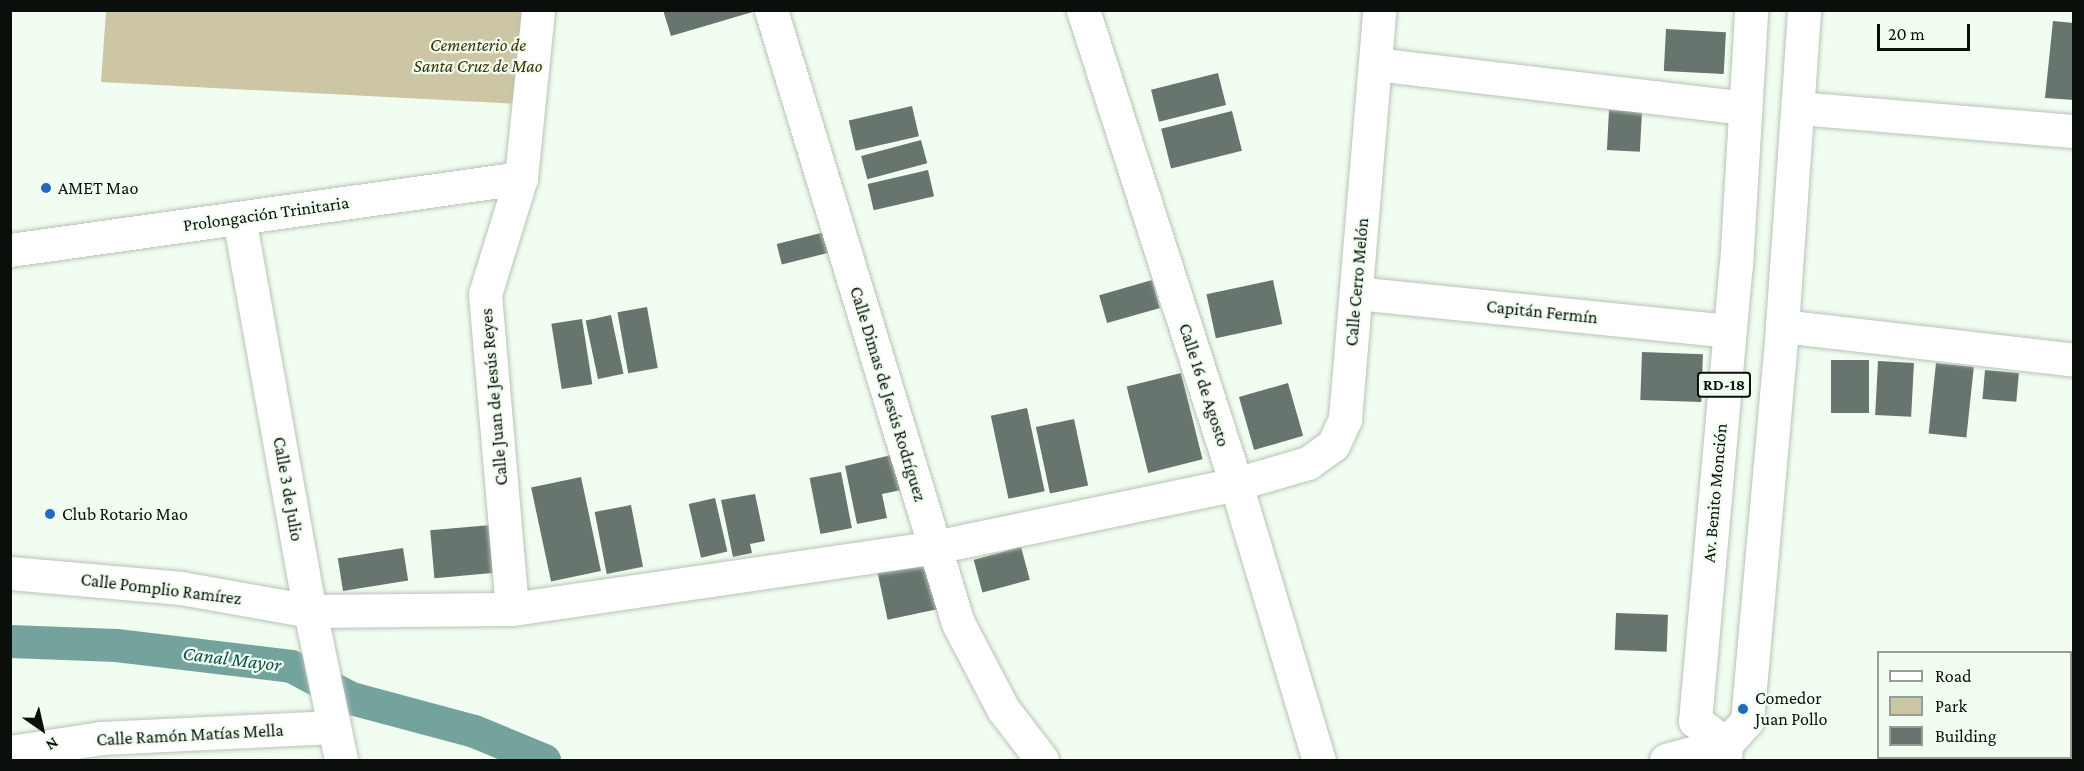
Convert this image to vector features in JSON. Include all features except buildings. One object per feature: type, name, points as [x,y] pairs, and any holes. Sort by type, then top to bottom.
[{"type":"street","name":"Calle Juan de Jesús Reyes","points":[[512,609],[485,294],[520,178],[538,10]]},
{"type":"street","name":"Calle Dimas de Jesús Rodríguez","points":[[771,10],[958,623],[1003,710],[1042,760]]},
{"type":"street","name":"Calle 16 de Agosto","points":[[1083,10],[1236,484],[1319,760]]},
{"type":"street","name":"Calle Cerro Melón","points":[[936,547],[1236,484],[1308,463],[1333,446],[1345,419],[1379,10]]},
{"type":"street","name":"Av. Benito Monción","points":[[1725,752],[1695,721],[1729,331],[1751,10]]},
{"type":"street","name":"RD-18","points":[[1725,752],[1747,722],[1782,326],[1804,10]]},
{"type":"street","points":[[1376,64],[1745,108]]},
{"type":"street","points":[[1798,108],[2073,132]]},
{"type":"street","name":"Prolongación Trinitaria","points":[[10,250],[520,178]]},
{"type":"street","name":"Calle 3 de Julio","points":[[239,218],[310,611],[341,760]]},
{"type":"street","name":"Capitán Fermín","points":[[1356,293],[1729,331]]},
{"type":"street","points":[[1782,326],[2073,360]]},
{"type":"street","name":"Calle Pomplio Ramírez","points":[[10,573],[181,588],[310,611],[512,609],[936,547]]},
{"type":"street","name":"Calle Ramón Matías Mella","points":[[10,752],[101,738],[333,720]]},
{"type":"street","points":[[1666,760],[1725,752]]},
{"type":"green space","name":"Cementerio de Santa Cruz de Mao","points":[[106,11],[527,11],[520,104],[101,82]]},
{"type":"waterway","name":"Canal Mayor","points":[[10,641],[116,645],[291,666],[351,698],[474,731],[544,760]]},
{"type":"place","name":"AMET Mao","points":[[46,188]]},
{"type":"place","name":"Club Rotario Mao","points":[[50,514]]},
{"type":"place","name":"Comedor Juan Pollo","points":[[1743,709]]}]
